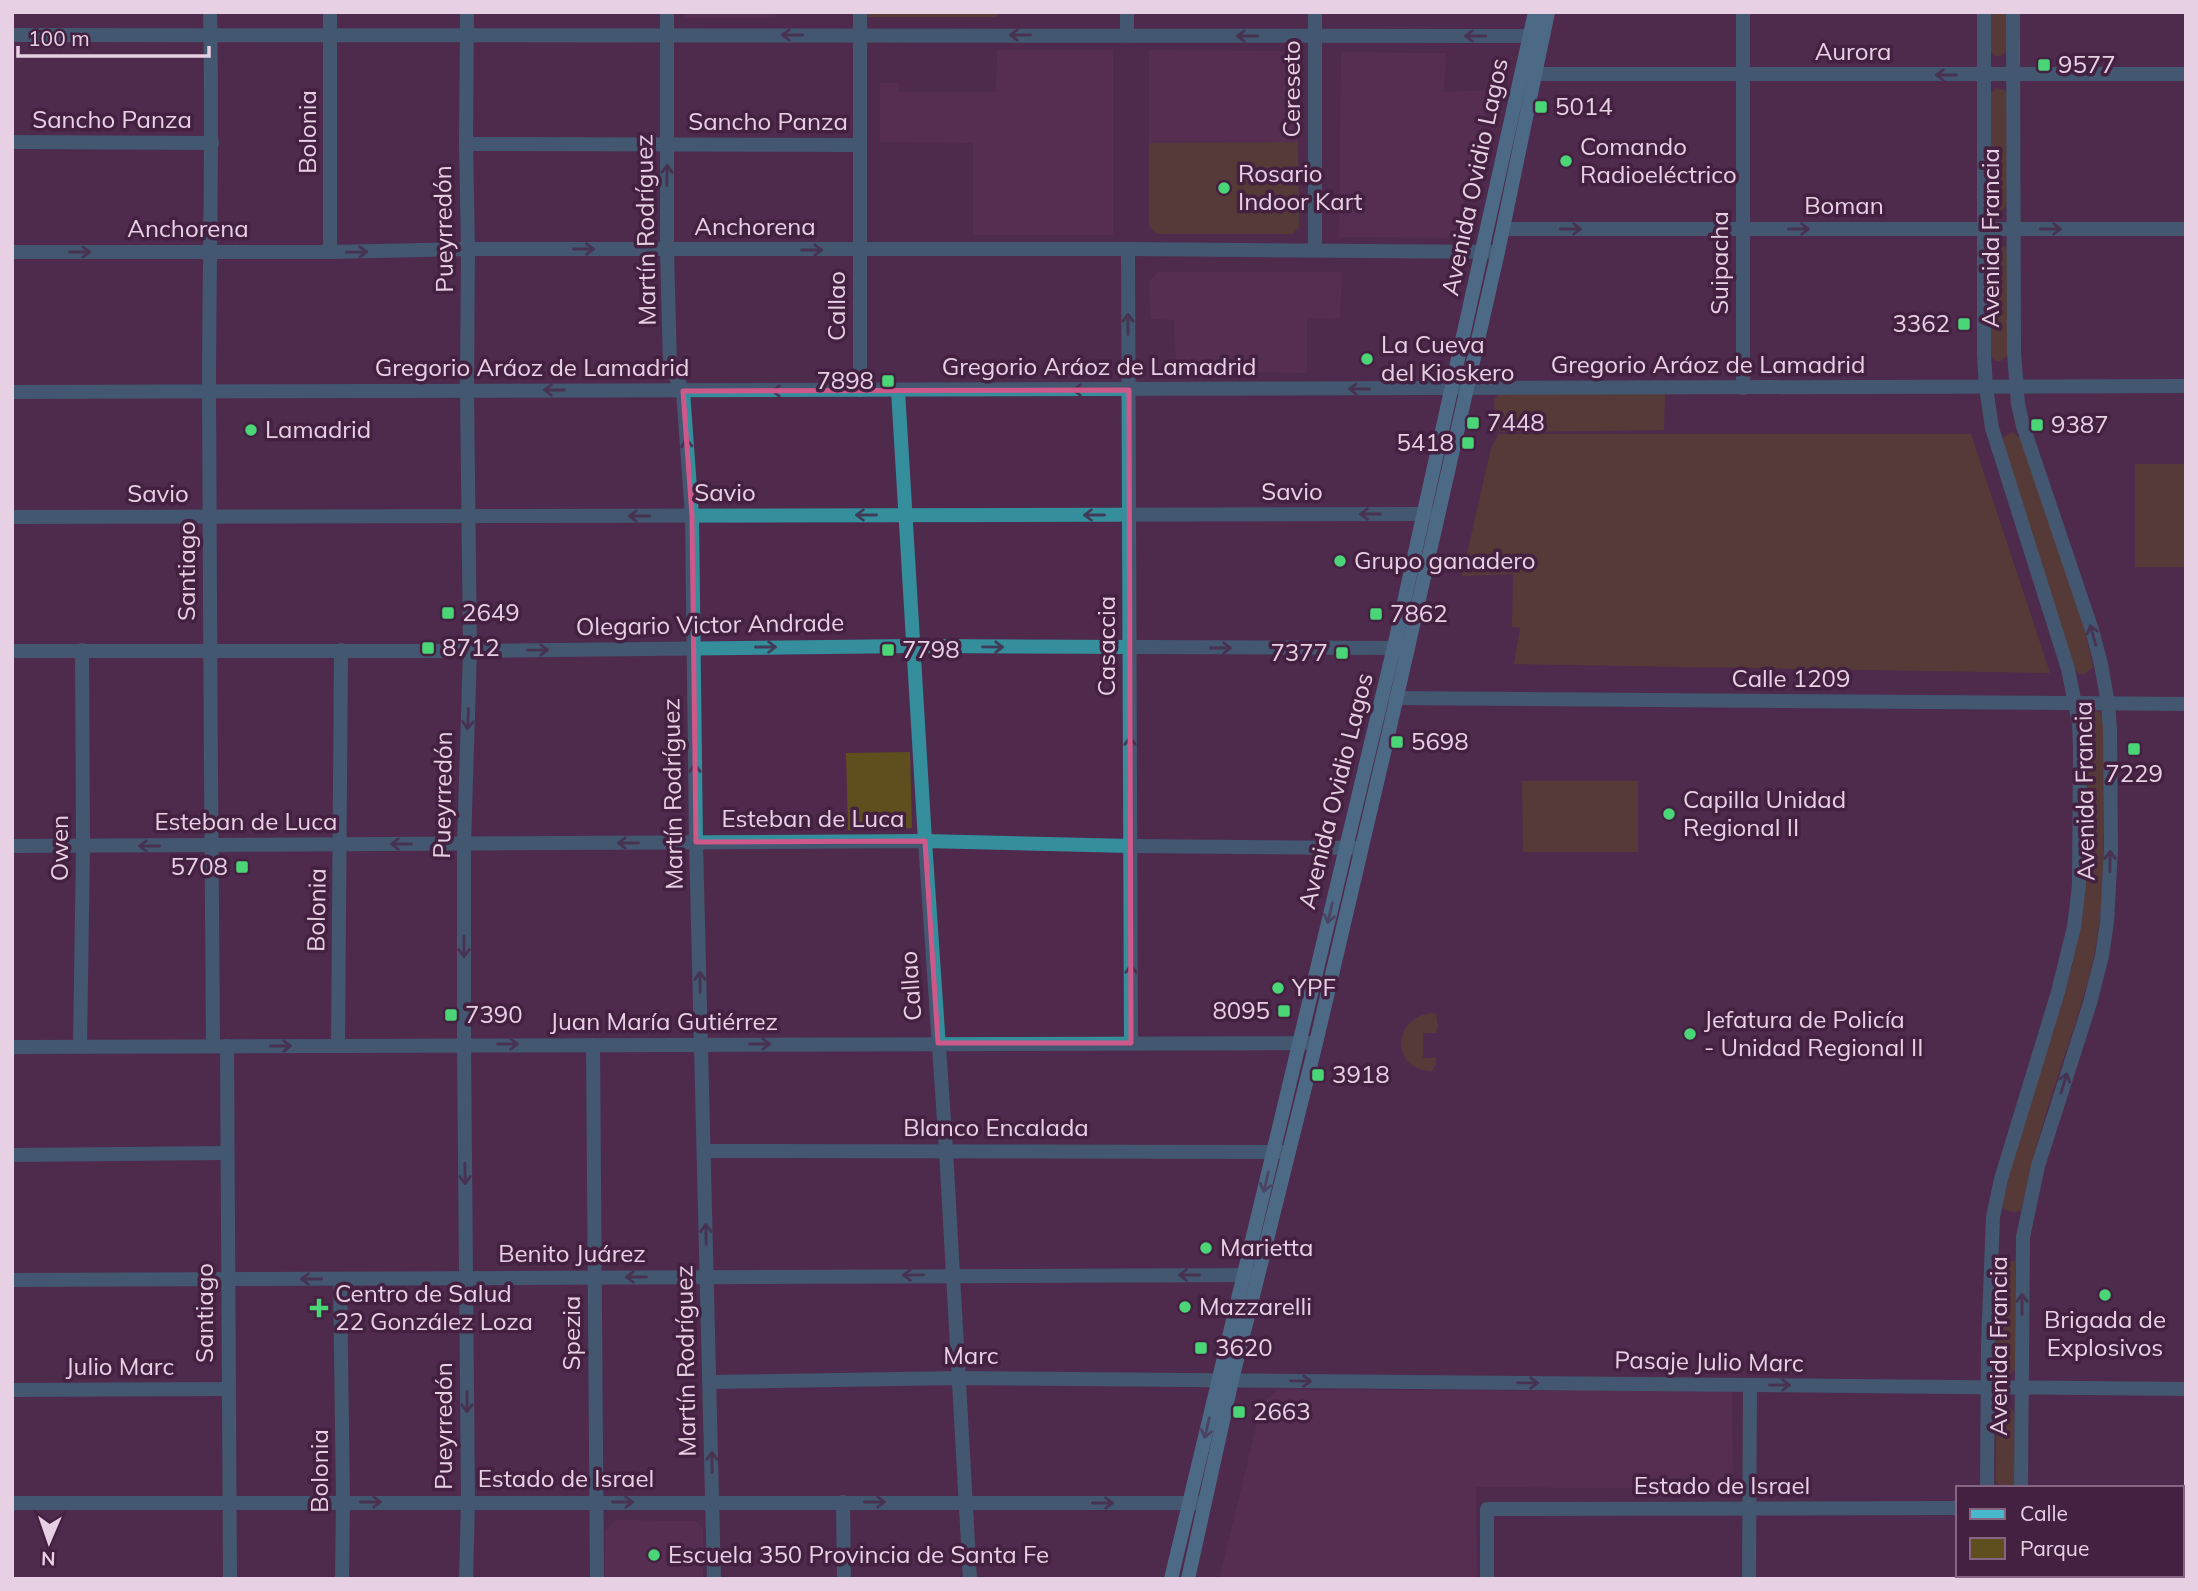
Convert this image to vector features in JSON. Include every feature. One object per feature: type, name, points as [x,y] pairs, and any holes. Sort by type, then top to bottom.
[{"type":"main road","name":"Avenida Ovidio Lagos","points":[[1460,389],[1482,251],[1536,36],[1535,12]]},
{"type":"main road","name":"Avenida Ovidio Lagos","points":[[1536,36],[1548,12]]},
{"type":"main road","name":"Avenida Ovidio Lagos","points":[[1251,1275],[1273,1152],[1346,847],[1401,648],[1460,389],[1498,252],[1528,74]]},
{"type":"main road","name":"Avenida Ovidio Lagos","points":[[1171,1579],[1196,1503],[1251,1275],[1289,1153],[1396,698],[1401,648]]},
{"type":"main road","name":"Avenida Ovidio Lagos","points":[[1188,1579],[1196,1503]]},
{"type":"street","name":"Santiago","points":[[209,12],[212,143],[209,650],[212,845],[227,1153],[230,1579]]},
{"type":"street","name":"Bolonia","points":[[330,12],[330,252]]},
{"type":"street","name":"Pueyrredón","points":[[466,1579],[468,1502],[464,844],[470,651],[467,12]]},
{"type":"street","name":"Martín Rodríguez","points":[[667,12],[670,366],[683,391],[692,516],[696,842],[714,1579]]},
{"type":"street","name":"Callao","points":[[860,12],[860,390]]},
{"type":"street","points":[[1127,12],[1127,35]]},
{"type":"street","name":"Cereseto","points":[[1315,12],[1315,250]]},
{"type":"street","name":"Suipacha","points":[[1743,12],[1743,388]]},
{"type":"street","name":"Avenida Francia","points":[[1984,12],[1986,387],[1999,455],[2057,632],[2076,704],[2080,747],[2078,906],[2059,992],[2015,1131],[1993,1217],[1987,1387],[1987,1486]]},
{"type":"street","name":"Avenida Francia","points":[[2013,12],[2016,387],[2023,426],[2092,630],[2108,704],[2111,848],[2107,922],[2102,956],[2090,1003],[2038,1166],[2025,1223],[2022,1253],[2021,1486]]},
{"type":"street","points":[[12,35],[1536,36]]},
{"type":"street","name":"Aurora","points":[[1528,74],[2186,74]]},
{"type":"street","name":"Sancho Panza","points":[[12,142],[212,143]]},
{"type":"street","name":"Sancho Panza","points":[[466,144],[860,145]]},
{"type":"street","name":"Boman","points":[[1503,229],[2186,229]]},
{"type":"street","name":"Anchorena","points":[[12,252],[1128,248],[1498,252]]},
{"type":"street","name":"Casaccia","points":[[1128,248],[1131,1043]]},
{"type":"street","name":"Gregorio Aráoz de Lamadrid","points":[[12,392],[2186,386]]},
{"type":"street","name":"Callao","points":[[898,390],[970,1579]]},
{"type":"street","name":"Savio","points":[[12,517],[1431,514]]},
{"type":"street","name":"Olegario Victor Andrade","points":[[12,651],[470,651],[913,646],[1401,648]]},
{"type":"street","name":"Owen","points":[[80,1047],[82,650]]},
{"type":"street","name":"Bolonia","points":[[338,1046],[341,650]]},
{"type":"street","name":"Calle 1209","points":[[1396,698],[2186,704]]},
{"type":"street","name":"Esteban de Luca","points":[[12,846],[925,841],[1362,848]]},
{"type":"street","name":"Juan María Gutiérrez","points":[[12,1047],[1316,1043]]},
{"type":"street","name":"Spezia","points":[[593,1045],[597,1579]]},
{"type":"street","name":"Blanco Encalada","points":[[704,1151],[1289,1153]]},
{"type":"street","points":[[12,1155],[227,1153]]},
{"type":"street","name":"Benito Juárez","points":[[12,1280],[1251,1275]]},
{"type":"street","name":"Bolonia","points":[[340,1279],[342,1579]]},
{"type":"street","name":"Marc","points":[[710,1382],[958,1378],[1225,1380]]},
{"type":"street","name":"Pasaje Julio Marc","points":[[1225,1380],[2186,1389]]},
{"type":"street","points":[[1749,1579],[1750,1385]]},
{"type":"street","name":"Julio Marc","points":[[12,1390],[229,1390]]},
{"type":"street","points":[[843,1502],[845,1579]]},
{"type":"street","name":"Estado de Israel","points":[[12,1503],[1196,1503]]},
{"type":"street","name":"Estado de Israel","points":[[1487,1579],[1487,1509],[1956,1508]]},
{"type":"highlighted area","points":[[1129,390],[1131,1043],[938,1043],[925,841],[696,842],[692,516],[683,391]]},
{"type":"shaded area","points":[[685,12],[776,12],[775,18],[685,18]]},
{"type":"shaded area","points":[[997,50],[1113,50],[1113,235],[973,235],[973,143],[880,142],[880,83],[899,83],[899,92],[996,92]]},
{"type":"shaded area","points":[[1149,50],[1298,51],[1298,142],[1149,143]]},
{"type":"shaded area","points":[[1341,52],[1446,53],[1444,92],[1490,90],[1456,238],[1339,237]]},
{"type":"shaded area","points":[[1158,272],[1342,272],[1340,319],[1307,318],[1307,373],[1176,371],[1174,320],[1150,319],[1149,281]]},
{"type":"shaded area","points":[[1278,1390],[1732,1391],[1733,1480],[1726,1489],[1476,1487],[1477,1579],[1219,1579],[1262,1402]]},
{"type":"shaded area","name":"Escuela 350 Provincia de Santa Fe","points":[[616,1520],[695,1521],[703,1528],[703,1579],[605,1579],[605,1531]]},
{"type":"green space","points":[[867,12],[997,12],[997,17],[867,17]]},
{"type":"green space","points":[[1989,12],[2007,12],[2007,50],[2001,56],[1996,56],[1989,50]]},
{"type":"green space","points":[[1997,88],[2007,94],[2007,206],[2000,212],[1995,212],[1989,205],[1991,93]]},
{"type":"green space","name":"Rosario Indoor Kart","points":[[1298,142],[1299,227],[1292,234],[1157,234],[1149,226],[1149,143]]},
{"type":"green space","points":[[1997,244],[2007,249],[2008,355],[2001,361],[1996,361],[1990,354],[1991,249]]},
{"type":"green space","points":[[1665,393],[1664,430],[1499,432],[1495,417],[1494,400],[1500,394]]},
{"type":"green space","points":[[2012,432],[2021,439],[2083,623],[2093,667],[2085,674],[2079,674],[2075,669],[2004,448],[2003,438]]},
{"type":"green space","points":[[1499,434],[1971,434],[2050,673],[1514,664],[1520,628],[1512,627],[1513,574],[1462,576],[1491,448]]},
{"type":"green space","points":[[2135,464],[2186,464],[2186,567],[2135,567]]},
{"type":"green space","points":[[2093,710],[2100,712],[2103,720],[2105,750],[2102,887],[2096,945],[2084,993],[2038,1140],[2021,1210],[2011,1212],[2002,1207],[2013,1160],[2067,986],[2083,912],[2084,716]]},
{"type":"green space","points":[[910,752],[912,828],[848,830],[846,753]]},
{"type":"green space","points":[[1522,781],[1638,781],[1638,852],[1523,852]]},
{"type":"green space","points":[[1432,1013],[1436,1014],[1438,1026],[1436,1033],[1423,1033],[1423,1058],[1436,1058],[1432,1071],[1418,1068],[1409,1062],[1401,1043],[1409,1024]]},
{"type":"green space","points":[[2014,1261],[2015,1264],[2015,1369],[2009,1376],[2003,1376],[1995,1368],[1997,1268],[1998,1263]]},
{"type":"green space","points":[[2003,1406],[2014,1412],[2015,1483],[2012,1486],[1999,1486],[1996,1481],[1997,1410]]},
{"type":"green space","points":[[2186,1524],[2186,1579],[2037,1579],[2184,1577]]},
{"type":"place","name":"9577","points":[[2044,65]]},
{"type":"place","name":"5014","points":[[1541,107]]},
{"type":"place","name":"Comando Radioeléctrico","points":[[1566,161]]},
{"type":"place","name":"Rosario Indoor Kart","points":[[1224,188]]},
{"type":"place","name":"3362","points":[[1964,324]]},
{"type":"place","name":"La Cueva del Kioskero","points":[[1367,359]]},
{"type":"place","name":"7898","points":[[888,381]]},
{"type":"place","name":"7448","points":[[1473,423]]},
{"type":"place","name":"9387","points":[[2037,425]]},
{"type":"place","name":"Lamadrid","points":[[251,430]]},
{"type":"place","name":"5418","points":[[1468,443]]},
{"type":"place","name":"Grupo ganadero","points":[[1340,561]]},
{"type":"place","name":"2649","points":[[448,613]]},
{"type":"place","name":"7862","points":[[1376,614]]},
{"type":"place","name":"8712","points":[[428,648]]},
{"type":"place","name":"7798","points":[[888,650]]},
{"type":"place","name":"7377","points":[[1342,653]]},
{"type":"place","name":"5698","points":[[1397,742]]},
{"type":"place","name":"7229","points":[[2134,749]]},
{"type":"place","name":"Capilla Unidad Regional II","points":[[1669,814]]},
{"type":"place","name":"5708","points":[[242,867]]},
{"type":"place","name":"YPF","points":[[1278,988]]},
{"type":"place","name":"8095","points":[[1284,1011]]},
{"type":"place","name":"7390","points":[[451,1015]]},
{"type":"place","name":"Jefatura de Policía - Unidad Regional II","points":[[1690,1034]]},
{"type":"place","name":"3918","points":[[1318,1075]]},
{"type":"place","name":"Marietta","points":[[1206,1248]]},
{"type":"place","name":"Brigada de Explosivos","points":[[2105,1295]]},
{"type":"place","name":"Mazzarelli","points":[[1185,1307]]},
{"type":"place","name":"Centro de Salud 22 González Loza","points":[[319,1308]]},
{"type":"place","name":"3620","points":[[1201,1348]]},
{"type":"place","name":"2663","points":[[1239,1412]]},
{"type":"place","name":"Escuela 350 Provincia de Santa Fe","points":[[654,1555]]}]
